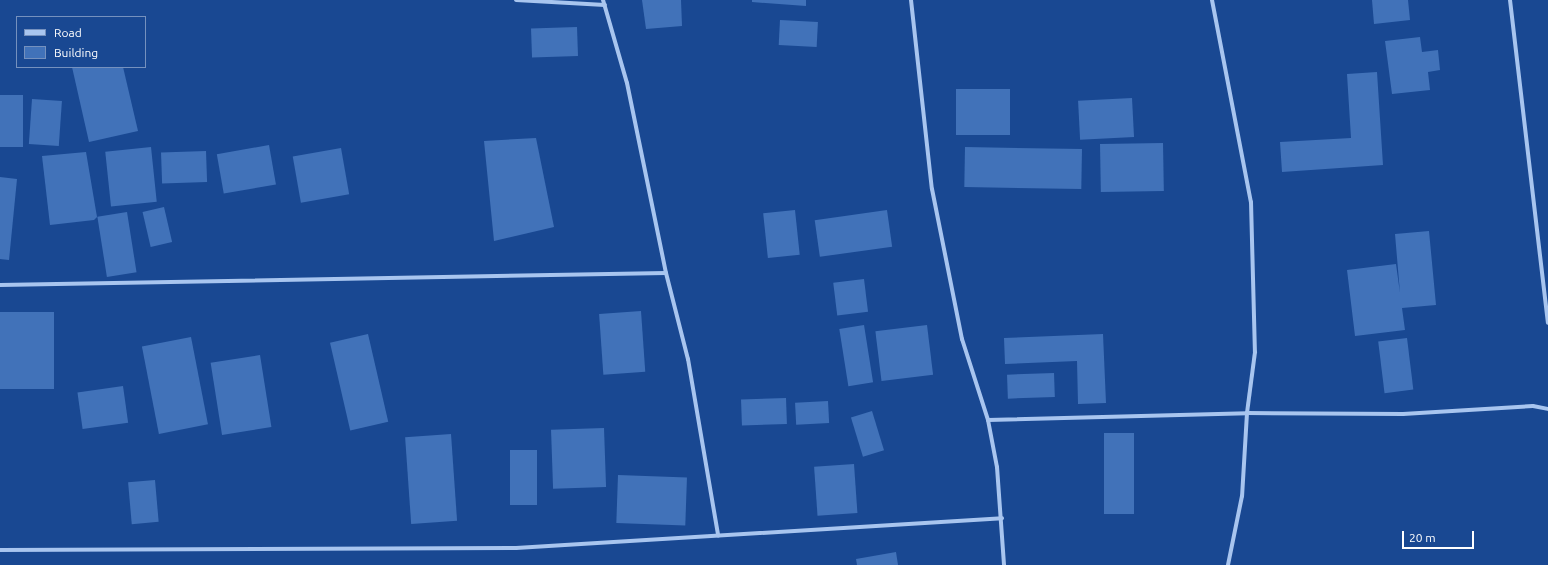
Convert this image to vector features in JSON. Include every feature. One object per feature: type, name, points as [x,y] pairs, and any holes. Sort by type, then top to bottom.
[{"type":"street","points":[[516,0],[604,2],[627,83],[666,273],[688,359],[718,535]]},
{"type":"street","points":[[911,0],[932,189],[962,339],[988,420],[1002,518],[1004,565]]},
{"type":"street","points":[[1212,0],[1250,202],[1255,352],[1247,414],[1242,496],[1228,565]]},
{"type":"street","points":[[1510,0],[1548,323]]},
{"type":"street","points":[[0,285],[666,273]]},
{"type":"street","points":[[988,420],[1247,414],[1403,414],[1533,406],[1548,409]]},
{"type":"street","points":[[0,550],[516,548],[1002,518]]},
{"type":"building","points":[[642,0],[681,0],[682,26],[646,29]]},
{"type":"building","points":[[752,0],[806,0],[806,6],[752,2]]},
{"type":"building","points":[[1372,0],[1408,0],[1410,20],[1374,24]]},
{"type":"building","points":[[780,20],[818,22],[817,47],[779,45]]},
{"type":"building","points":[[577,27],[578,56],[532,58],[531,29]]},
{"type":"building","points":[[1420,37],[1422,52],[1438,50],[1440,70],[1428,72],[1430,90],[1392,94],[1385,41]]},
{"type":"building","points":[[72,68],[123,68],[138,131],[89,142]]},
{"type":"building","points":[[1377,72],[1383,165],[1282,172],[1280,142],[1351,138],[1347,74]]},
{"type":"building","points":[[956,89],[1010,89],[1010,135],[956,135]]},
{"type":"building","points":[[0,95],[23,95],[23,147],[0,147]]},
{"type":"building","points":[[1132,98],[1134,137],[1080,140],[1078,101]]},
{"type":"building","points":[[32,99],[62,101],[59,146],[29,144]]},
{"type":"building","points":[[536,138],[554,227],[494,241],[484,141]]},
{"type":"building","points":[[1163,143],[1164,191],[1101,192],[1100,144]]},
{"type":"building","points":[[269,145],[276,184],[224,194],[217,154]]},
{"type":"building","points":[[151,147],[157,202],[111,207],[105,152]]},
{"type":"building","points":[[965,147],[1082,149],[1081,189],[964,187]]},
{"type":"building","points":[[341,148],[349,194],[301,203],[293,157]]},
{"type":"building","points":[[206,151],[207,182],[162,184],[161,153]]},
{"type":"building","points":[[86,152],[97,217],[94,220],[50,225],[42,156]]},
{"type":"building","points":[[0,177],[17,179],[9,260],[0,259]]},
{"type":"building","points":[[164,207],[172,242],[151,247],[143,212]]},
{"type":"building","points":[[795,210],[800,255],[768,258],[763,213]]},
{"type":"building","points":[[887,210],[892,247],[820,257],[815,220]]},
{"type":"building","points":[[127,212],[137,272],[107,277],[97,217]]},
{"type":"building","points":[[1429,231],[1436,305],[1402,308],[1405,330],[1355,336],[1347,270],[1396,264],[1400,293],[1395,234]]},
{"type":"building","points":[[864,279],[868,312],[837,316],[833,283]]},
{"type":"building","points":[[641,311],[645,372],[603,375],[599,314]]},
{"type":"building","points":[[0,312],[54,312],[54,389],[0,389]]},
{"type":"building","points":[[864,325],[873,382],[848,386],[839,329]]},
{"type":"building","points":[[927,325],[933,375],[881,381],[875,331]]},
{"type":"building","points":[[368,334],[388,422],[350,430],[330,343]]},
{"type":"building","points":[[1103,334],[1106,403],[1078,404],[1077,361],[1005,364],[1004,338]]},
{"type":"building","points":[[191,337],[208,424],[159,434],[142,347]]},
{"type":"building","points":[[1407,338],[1413,390],[1385,393],[1378,342]]},
{"type":"building","points":[[260,355],[271,427],[222,435],[211,363]]},
{"type":"building","points":[[1054,373],[1055,397],[1008,399],[1007,375]]},
{"type":"building","points":[[123,386],[128,423],[83,429],[77,392]]},
{"type":"building","points":[[786,398],[787,424],[742,426],[741,400]]},
{"type":"building","points":[[828,401],[829,423],[796,425],[795,403]]},
{"type":"building","points":[[872,411],[884,450],[863,457],[851,417]]},
{"type":"building","points":[[604,428],[606,487],[553,489],[551,430]]},
{"type":"building","points":[[1104,433],[1134,433],[1134,514],[1104,514]]},
{"type":"building","points":[[451,434],[457,521],[411,524],[405,437]]},
{"type":"building","points":[[510,450],[537,450],[537,505],[510,505]]},
{"type":"building","points":[[854,464],[857,513],[818,516],[814,467]]},
{"type":"building","points":[[618,475],[687,477],[685,525],[616,523]]},
{"type":"building","points":[[155,480],[159,522],[132,524],[128,482]]},
{"type":"building","points":[[896,552],[898,565],[857,565],[856,559]]}]
